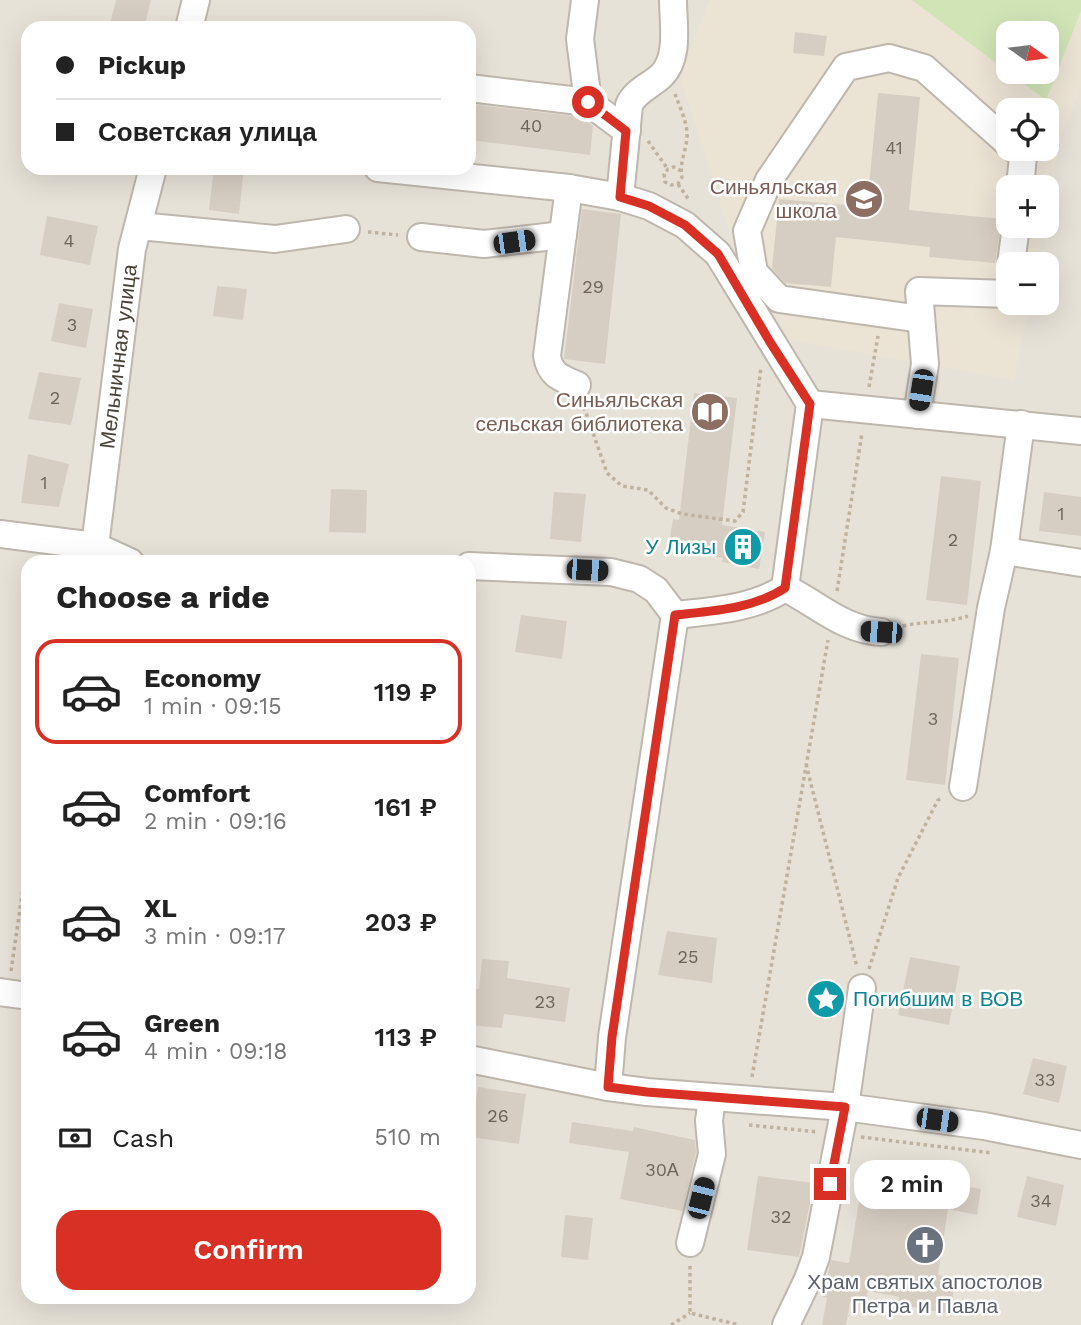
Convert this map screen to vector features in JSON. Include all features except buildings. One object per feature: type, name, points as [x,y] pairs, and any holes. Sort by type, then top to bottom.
[{"type":"street","points":[[191,21],[196,0]]},
{"type":"street","points":[[585,0],[580,39],[588,102]]},
{"type":"street","points":[[620,197],[629,106],[633,97],[664,74],[671,61],[673,0]]},
{"type":"street","points":[[921,319],[779,299],[754,272],[747,231],[769,180],[846,67],[889,58],[924,68],[996,132]]},
{"type":"street","points":[[476,89],[588,102],[626,131]]},
{"type":"street","name":"Мельничная улица","points":[[95,546],[132,249],[151,175]]},
{"type":"street","points":[[448,175],[569,187],[620,197],[649,206],[685,225],[718,254],[810,404],[785,588]]},
{"type":"street","points":[[569,187],[547,356],[549,367],[556,376],[577,385]]},
{"type":"street","points":[[139,226],[275,239],[346,229]]},
{"type":"street","points":[[421,237],[484,244],[563,236]]},
{"type":"street","points":[[917,415],[925,365],[919,291],[996,294]]},
{"type":"street","points":[[810,404],[1081,431]]},
{"type":"street","points":[[964,787],[991,608],[1004,551],[1021,424]]},
{"type":"street","points":[[0,534],[95,546],[115,555]]},
{"type":"street","points":[[1004,551],[1081,563]]},
{"type":"street","points":[[476,566],[611,572],[639,579],[656,590],[675,615],[614,1023],[608,1087]]},
{"type":"street","points":[[675,615],[725,610],[772,596],[785,588]]},
{"type":"street","points":[[785,588],[806,598],[850,627],[881,632]]},
{"type":"street","points":[[786,1325],[816,1257],[845,1107],[862,988]]},
{"type":"street","points":[[476,1060],[608,1087],[845,1107],[984,1126],[1081,1145]]},
{"type":"street","points":[[690,1243],[712,1154],[709,1121],[712,1097]]},
{"type":"street","points":[[802,1325],[808,1279]]},
{"type":"path","points":[[671,61],[673,87],[686,125],[687,138],[682,177],[678,184],[671,186],[665,182],[664,174],[668,169],[674,167],[681,171]]},
{"type":"path","points":[[346,229],[421,237]]},
{"type":"path","points":[[750,1088],[833,617],[882,313]]},
{"type":"path","points":[[577,385],[607,473],[622,486],[648,490],[666,508],[682,514],[735,521],[743,512],[761,368],[770,342]]},
{"type":"path","points":[[881,632],[917,623],[953,621],[991,608]]},
{"type":"path","points":[[806,762],[862,988]]},
{"type":"path","points":[[862,988],[898,878],[938,800],[964,787]]},
{"type":"path","points":[[12,994],[21,915]]},
{"type":"path","points":[[744,1125],[1001,1154]]},
{"type":"path","points":[[690,1243],[690,1313]]},
{"type":"path","points":[[671,1325],[690,1313],[739,1325]]},
{"type":"shaded area","points":[[0,0],[1081,0],[1081,1325],[0,1325]]},
{"type":"shaded area","name":"Синьяльская школа","points":[[710,0],[1081,0],[1081,86],[1059,146],[1059,98],[996,98],[996,161],[1056,161],[1054,175],[996,175],[996,238],[1041,238],[1039,252],[996,252],[996,315],[1027,315],[1014,380],[790,340],[735,249],[680,76]]},
{"type":"green space","points":[[912,0],[1081,0],[1081,11],[1059,67],[1059,21],[996,21],[996,63]]},
{"type":"green space","points":[[1024,84],[1052,84],[1047,98]]},
{"type":"place","name":"Синьяльская школа","points":[[864,199]]},
{"type":"place","name":"Синьяльская сельская библиотека","points":[[710,412]]},
{"type":"place","name":"У Лизы","points":[[743,547]]},
{"type":"place","name":"Погибшим в ВОВ","points":[[826,999]]},
{"type":"place","name":"Храм святых апостолов Петра и Павла","points":[[925,1245]]},
{"type":"route","points":[[588,102],[626,131],[620,197],[649,206],[685,225],[718,254],[810,404],[785,588],[772,596],[725,610],[675,615],[612,1037],[608,1087],[845,1107],[830,1184]]}]
